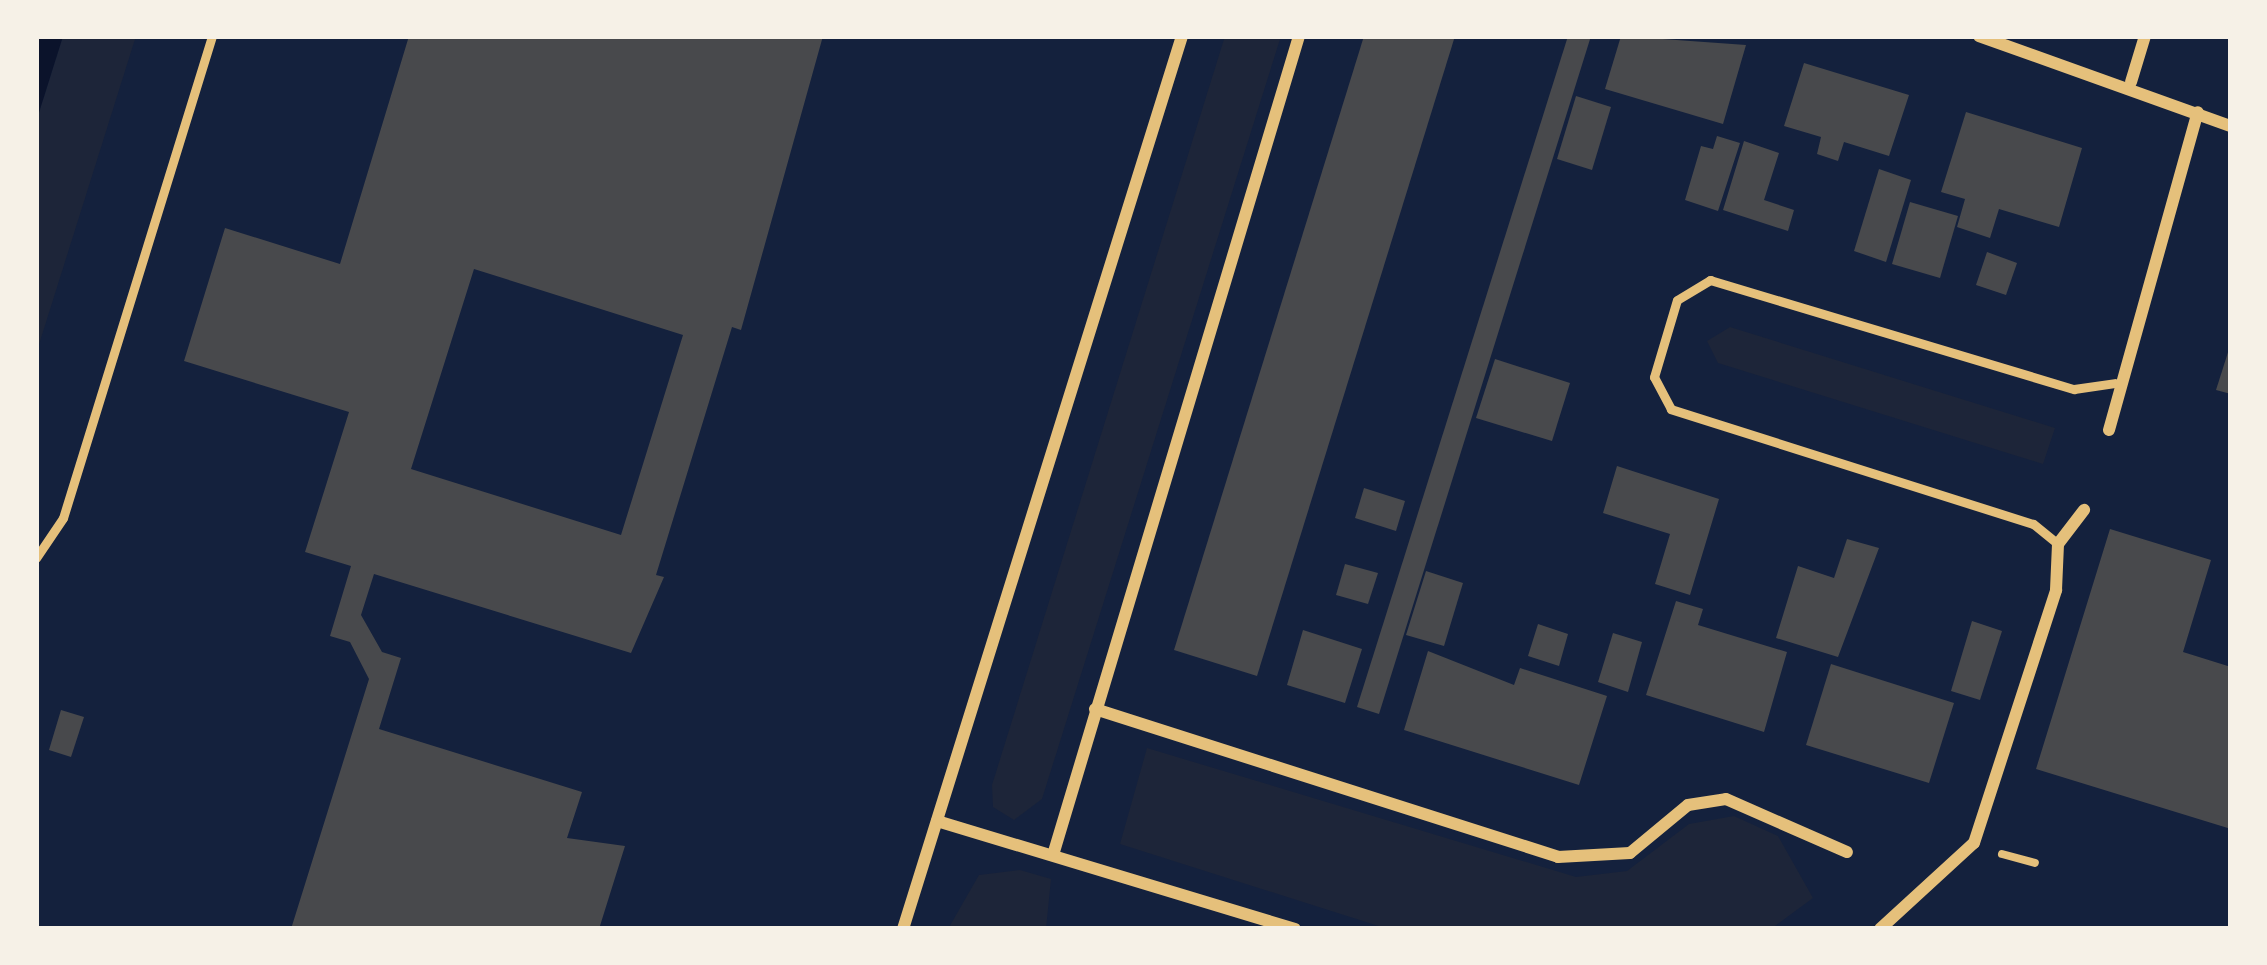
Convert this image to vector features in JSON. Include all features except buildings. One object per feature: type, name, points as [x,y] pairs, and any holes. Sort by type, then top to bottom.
[{"type":"street","points":[[903,929],[1182,36]]},
{"type":"street","points":[[1053,855],[1299,36]]},
{"type":"street","points":[[1979,36],[2131,82],[2231,126]]},
{"type":"street","points":[[2131,82],[2144,36]]},
{"type":"street","points":[[2109,430],[2115,383],[2198,112]]},
{"type":"street","points":[[1880,929],[1974,843],[2056,590],[2058,544],[2084,510]]},
{"type":"street","points":[[1095,709],[1558,857],[1630,853],[1688,805],[1726,799],[1847,853]]},
{"type":"street","points":[[937,821],[1295,929]]},
{"type":"lane","points":[[36,558],[63,518],[212,36]]},
{"type":"lane","points":[[2058,544],[2033,524],[1671,409],[1654,377],[1677,299],[1710,280],[2074,389],[2115,383]]},
{"type":"shaded area","points":[[36,36],[63,36],[36,122]]},
{"type":"shaded area","points":[[63,36],[136,36],[36,354],[36,122]]},
{"type":"shaded area","points":[[1225,36],[1281,36],[1042,799],[1014,820],[993,807],[992,785]]},
{"type":"shaded area","points":[[1730,327],[2055,428],[2043,464],[1718,363],[1707,341]]},
{"type":"shaded area","points":[[1147,748],[1576,877],[1627,871],[1689,824],[1734,816],[1778,836],[1813,898],[1771,929],[1388,929],[1120,844]]},
{"type":"shaded area","points":[[1020,870],[1051,879],[1046,929],[948,929],[979,875]]}]
